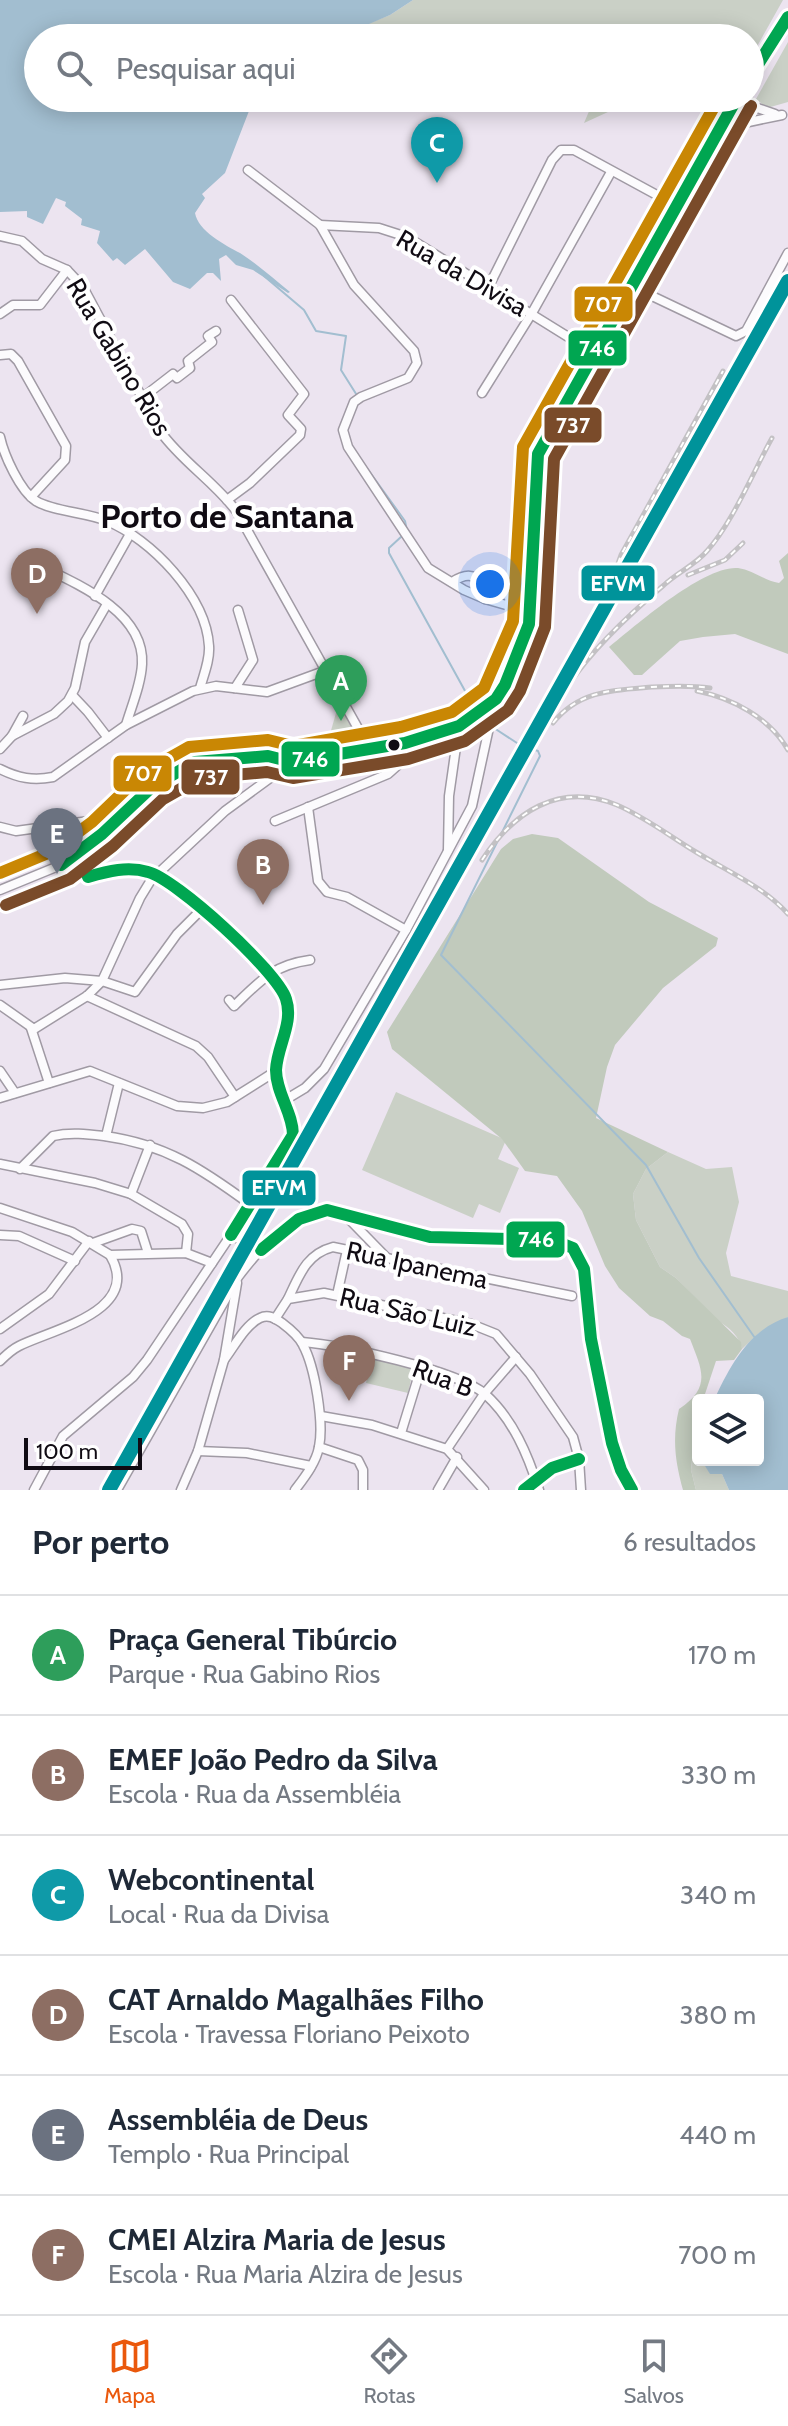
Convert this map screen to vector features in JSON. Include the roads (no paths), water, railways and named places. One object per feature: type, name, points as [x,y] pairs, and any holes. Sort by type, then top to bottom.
[{"type":"street","points":[[764,55],[788,17]]},
{"type":"street","points":[[764,111],[785,115]]},
{"type":"street","points":[[701,163],[739,124],[744,112]]},
{"type":"street","points":[[285,1100],[313,1081],[324,1069],[448,855],[476,794],[496,699],[523,642],[531,612],[538,454],[728,114],[739,124]]},
{"type":"street","points":[[739,124],[785,115]]},
{"type":"street","points":[[488,288],[552,160],[561,150],[574,150],[677,206]]},
{"type":"street","points":[[248,170],[320,225],[354,285],[414,351],[417,363],[408,378],[354,402],[343,430],[344,441],[428,568],[485,599],[531,612]]},
{"type":"street","points":[[482,393],[532,313],[611,172]]},
{"type":"street","name":"Rua da Divisa","points":[[320,225],[379,228],[407,237],[594,353]]},
{"type":"street","name":"Rua Gabino Rios","points":[[0,236],[22,241],[42,259],[67,270],[83,287],[142,398],[174,449],[227,500],[242,521],[369,748]]},
{"type":"street","points":[[631,286],[736,336],[746,331],[788,253]]},
{"type":"street","points":[[0,314],[13,305],[40,305],[67,270]]},
{"type":"street","points":[[227,500],[250,483],[300,435],[301,429],[288,415],[304,394],[231,300]]},
{"type":"street","points":[[142,398],[173,374],[177,378],[190,368],[188,361],[212,342],[208,336],[216,331]]},
{"type":"street","points":[[0,355],[11,354],[18,361],[66,446],[65,460],[31,497]]},
{"type":"street","points":[[0,437],[14,474],[31,497],[40,503],[102,518],[130,534],[177,575],[193,599],[209,645],[208,663],[200,688]]},
{"type":"street","points":[[95,596],[130,534]]},
{"type":"street","points":[[28,560],[95,596],[125,616],[136,632],[142,650],[141,675],[126,725]]},
{"type":"street","points":[[452,582],[462,576],[471,576],[481,584],[485,599]]},
{"type":"street","points":[[12,736],[54,714],[72,695],[85,642],[107,604]]},
{"type":"street","points":[[235,688],[253,660],[238,610]]},
{"type":"street","points":[[0,769],[23,778],[40,780],[53,777],[126,725],[200,688],[216,686],[267,692],[327,670]]},
{"type":"street","points":[[72,695],[108,738]]},
{"type":"street","points":[[0,890],[61,865],[102,834],[153,786],[195,762],[268,756],[292,762],[405,743],[459,726],[496,699]]},
{"type":"street","points":[[0,749],[12,736],[23,716]]},
{"type":"street","points":[[448,855],[449,796],[459,726]]},
{"type":"street","points":[[275,821],[394,770],[400,762],[405,743]]},
{"type":"street","points":[[31,1028],[41,1027],[87,996],[102,981],[140,898],[158,874],[225,811],[292,762]]},
{"type":"street","points":[[308,807],[318,881],[327,892],[347,897],[406,930]]},
{"type":"street","points":[[0,827],[27,830],[119,817]]},
{"type":"street","points":[[34,1490],[63,1436],[140,1369],[212,1263],[234,1237],[293,1135],[276,1071],[288,1026],[286,995],[269,972],[158,874],[120,867],[88,877]]},
{"type":"street","points":[[0,985],[65,978],[102,981],[135,992],[177,934],[201,910]]},
{"type":"street","points":[[229,1000],[234,1006],[269,972],[310,960]]},
{"type":"street","points":[[87,996],[196,1046],[208,1057],[235,1097]]},
{"type":"street","points":[[0,1005],[31,1028],[49,1083]]},
{"type":"street","points":[[0,1071],[15,1093]]},
{"type":"street","points":[[0,1098],[90,1071],[177,1106],[194,1109],[214,1107],[276,1071]]},
{"type":"street","points":[[106,1136],[119,1083]]},
{"type":"street","points":[[20,1169],[53,1136],[62,1133],[106,1136],[150,1145],[180,1157],[251,1205]]},
{"type":"street","points":[[131,1194],[150,1145]]},
{"type":"street","points":[[0,1164],[95,1183],[131,1194],[182,1224],[188,1234],[186,1253]]},
{"type":"street","points":[[0,1208],[72,1232],[110,1255],[118,1267],[115,1288],[100,1308],[68,1328],[23,1344],[0,1361]]},
{"type":"street","points":[[117,1490],[238,1277],[258,1248],[310,1212],[327,1210],[430,1237],[553,1240],[573,1248],[584,1269],[591,1339],[612,1443],[632,1490]]},
{"type":"street","points":[[342,1212],[387,1258]]},
{"type":"street","points":[[0,1329],[49,1294],[91,1242],[132,1229],[141,1231],[148,1253]]},
{"type":"street","points":[[0,1235],[19,1236],[75,1261]]},
{"type":"street","points":[[234,1237],[258,1248]]},
{"type":"street","name":"Rua Ipanema","points":[[288,1299],[313,1255],[333,1247],[572,1296]]},
{"type":"street","points":[[337,1295],[347,1250]]},
{"type":"street","points":[[110,1255],[186,1253],[212,1263]]},
{"type":"street","points":[[181,1490],[198,1451],[224,1360],[238,1277]]},
{"type":"street","name":"Rua São Luiz","points":[[288,1299],[312,1293],[337,1295],[486,1329],[496,1334],[568,1429],[579,1459],[581,1490]]},
{"type":"street","points":[[275,1319],[288,1299]]},
{"type":"street","points":[[224,1360],[252,1323],[269,1316],[302,1342],[321,1416],[319,1447],[295,1490]]},
{"type":"street","name":"Rua B","points":[[302,1342],[364,1351],[450,1378],[484,1394],[514,1430],[539,1490]]},
{"type":"street","points":[[447,1449],[484,1394],[516,1357]]},
{"type":"street","points":[[401,1433],[421,1368]]},
{"type":"street","points":[[321,1416],[401,1433],[447,1449],[484,1490]]},
{"type":"street","points":[[319,1447],[358,1460],[363,1470],[363,1490]]},
{"type":"street","points":[[198,1451],[247,1453],[311,1466]]},
{"type":"street","points":[[438,1490],[457,1457]]},
{"type":"street","points":[[524,1490],[565,1462],[579,1459]]},
{"type":"water","points":[[0,0],[413,0],[369,24],[24,24],[24,112],[249,112],[225,173],[202,194],[205,198],[195,213],[201,226],[220,242],[253,262],[290,292],[253,270],[236,265],[226,255],[219,259],[221,281],[213,273],[207,273],[190,289],[173,282],[145,249],[125,265],[117,258],[113,261],[97,243],[100,231],[81,225],[82,219],[65,206],[66,202],[56,198],[43,224],[27,217],[27,211],[0,212]]},
{"type":"water","points":[[788,1317],[788,1490],[729,1490],[722,1474],[710,1474],[705,1466],[764,1466],[764,1394],[717,1394],[742,1350],[774,1323]]},
{"type":"waterway","points":[[264,276],[304,310],[316,331],[346,336],[341,370],[358,397]]},
{"type":"waterway","points":[[366,467],[405,521],[407,531]]},
{"type":"waterway","points":[[402,536],[389,548],[389,553],[475,709]]},
{"type":"waterway","points":[[494,728],[517,743],[538,751],[540,756],[441,955],[646,1165],[699,1258],[755,1338]]},
{"type":"railway","points":[[598,620],[621,555],[723,371]]},
{"type":"railway","points":[[298,1154],[335,1101],[570,683],[590,656],[626,619],[707,551],[734,511],[772,438]]},
{"type":"railway","points":[[688,575],[725,560],[743,543]]},
{"type":"railway","points":[[553,723],[574,704],[598,694],[652,687],[710,688]]},
{"type":"railway","points":[[697,691],[749,711],[771,728],[788,750]]},
{"type":"railway","points":[[482,860],[508,828],[539,806],[557,799],[596,799],[617,805],[648,821],[757,888],[788,914]]},
{"type":"place","name":"Webcontinental","points":[[437,183]]},
{"type":"place","name":"CAT Arnaldo Magalhães Filho","points":[[37,614]]},
{"type":"place","name":"Praça General Tibúrcio","points":[[341,721]]},
{"type":"place","name":"Assembléia de Deus","points":[[57,874]]},
{"type":"place","name":"EMEF João Pedro da Silva","points":[[263,905]]},
{"type":"place","name":"CMEI Alzira Maria de Jesus","points":[[349,1401]]},
{"type":"district","name":"Porto de Santana","points":[[227,516]]}]
